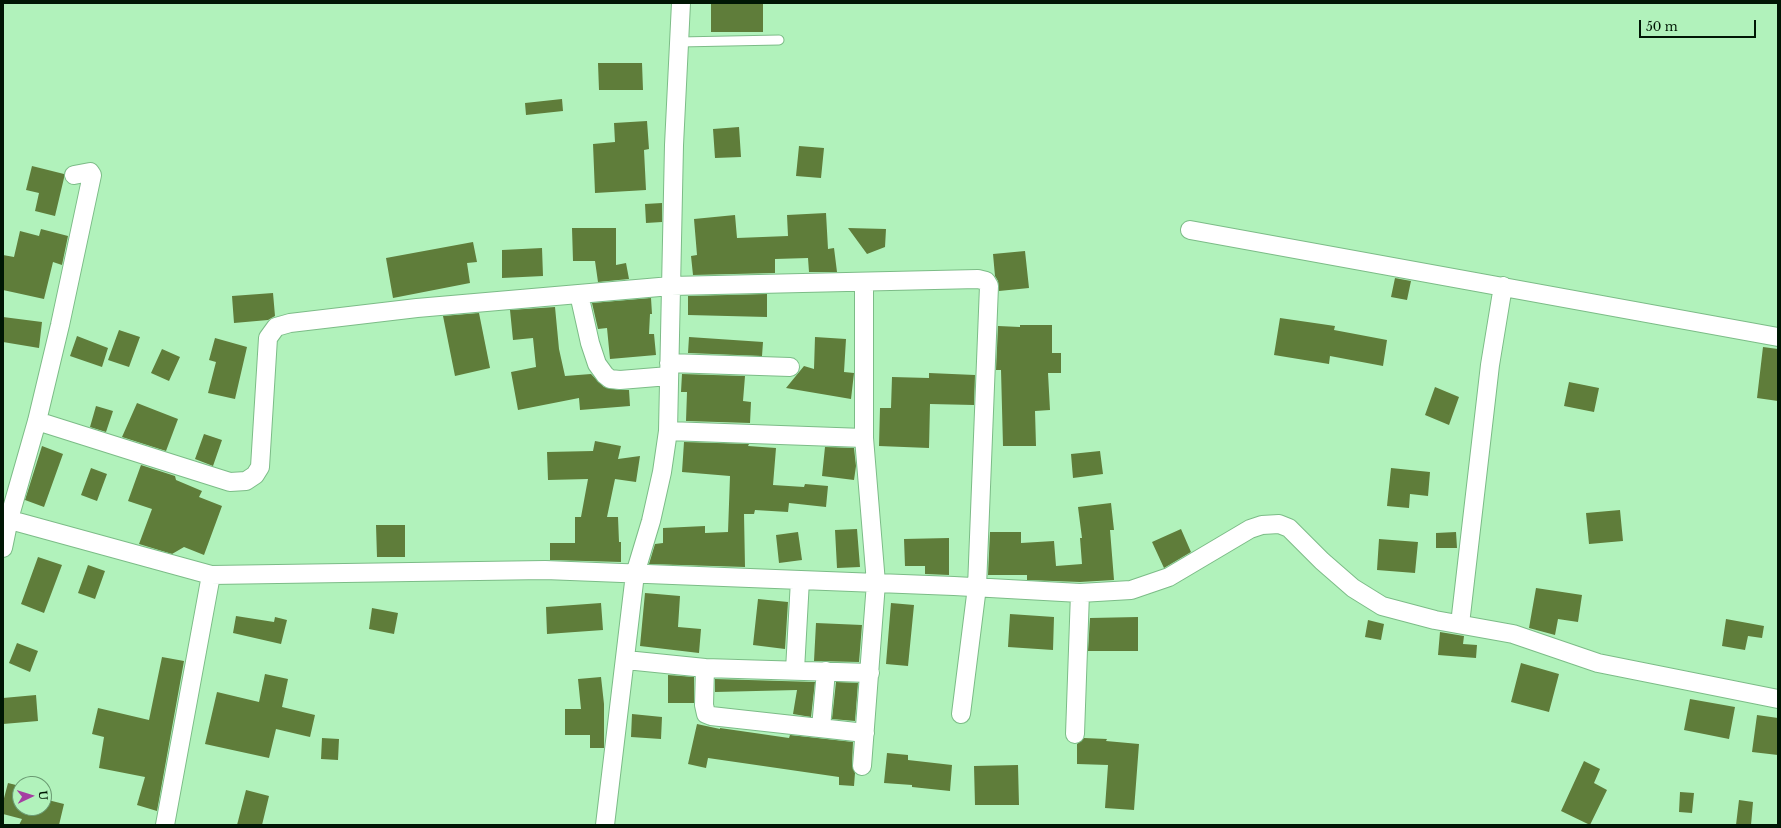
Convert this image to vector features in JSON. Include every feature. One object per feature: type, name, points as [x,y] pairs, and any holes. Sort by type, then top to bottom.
[{"type":"street","points":[[605,825],[626,660],[635,574],[659,486],[668,431],[674,145],[681,3]]},
{"type":"street","points":[[3,548],[6,519],[37,421],[60,325],[92,174],[90,172],[74,175]]},
{"type":"street","points":[[1190,230],[1778,337]]},
{"type":"street","points":[[37,421],[230,482],[246,481],[254,475],[260,467],[268,338],[276,327],[290,323],[417,308],[671,286],[978,278],[986,281],[989,286],[977,587],[961,714]]},
{"type":"street","points":[[862,766],[866,733],[876,583],[864,438],[864,282]]},
{"type":"street","points":[[1460,624],[1490,365],[1503,286]]},
{"type":"street","points":[[579,294],[590,343],[597,364],[604,376],[610,379],[620,380],[669,370],[790,367]]},
{"type":"street","points":[[668,431],[864,438]]},
{"type":"street","points":[[6,519],[211,575],[545,570],[977,587],[1080,593],[1131,590],[1169,577],[1250,529],[1262,525],[1279,524],[1289,528],[1322,561],[1353,588],[1382,606],[1460,624],[1513,634],[1598,663],[1778,699]]},
{"type":"street","points":[[166,825],[211,575]]},
{"type":"street","points":[[795,670],[800,580]]},
{"type":"street","points":[[1075,734],[1080,593]]},
{"type":"street","points":[[626,660],[705,668],[870,673]]},
{"type":"street","points":[[705,668],[704,705],[706,714],[711,716],[866,733]]},
{"type":"street","points":[[821,728],[826,671]]},
{"type":"lane","points":[[679,42],[779,40]]},
{"type":"building","points":[[711,3],[763,3],[763,32],[711,32]]},
{"type":"building","points":[[598,63],[642,63],[643,90],[599,90]]},
{"type":"building","points":[[562,99],[563,111],[526,115],[525,103]]},
{"type":"building","points":[[647,121],[649,149],[644,150],[646,190],[595,193],[593,144],[615,142],[614,123]]},
{"type":"building","points":[[739,127],[741,157],[715,158],[713,129]]},
{"type":"building","points":[[799,146],[824,148],[821,178],[796,176]]},
{"type":"building","points":[[32,166],[64,174],[55,216],[35,211],[39,193],[26,190]]},
{"type":"building","points":[[662,203],[662,222],[646,223],[645,204]]},
{"type":"building","points":[[826,213],[828,249],[834,248],[837,272],[809,272],[808,258],[775,259],[775,273],[693,275],[691,256],[697,255],[694,219],[735,215],[737,238],[788,236],[787,215]]},
{"type":"building","points":[[572,228],[616,228],[616,265],[626,263],[629,279],[598,282],[595,261],[573,261]]},
{"type":"building","points":[[848,228],[886,229],[885,247],[867,254]]},
{"type":"building","points":[[41,229],[68,236],[62,265],[53,262],[44,299],[3,290],[3,255],[14,257],[20,231],[39,236]]},
{"type":"building","points":[[473,242],[477,262],[467,263],[470,283],[393,298],[386,258]]},
{"type":"building","points":[[542,248],[543,276],[502,278],[502,250]]},
{"type":"building","points":[[1025,251],[1029,288],[999,291],[998,281],[995,276],[993,254]]},
{"type":"building","points":[[1395,278],[1411,281],[1407,300],[1391,297]]},
{"type":"building","points":[[273,293],[275,316],[268,320],[234,323],[232,296]]},
{"type":"building","points":[[767,294],[767,317],[688,315],[688,296]]},
{"type":"building","points":[[651,298],[652,314],[650,314],[649,334],[654,334],[656,355],[610,359],[607,328],[598,329],[592,303]]},
{"type":"building","points":[[555,307],[559,349],[565,376],[591,374],[604,387],[629,390],[630,406],[580,410],[579,398],[518,410],[511,372],[536,367],[533,338],[513,340],[510,310]]},
{"type":"building","points":[[479,313],[490,368],[455,376],[443,316]]},
{"type":"building","points":[[3,317],[42,322],[39,348],[3,342]]},
{"type":"building","points":[[1280,318],[1335,326],[1334,330],[1387,340],[1383,366],[1330,356],[1329,364],[1274,355]]},
{"type":"building","points":[[1020,325],[1052,325],[1052,353],[1061,353],[1061,373],[1048,373],[1050,410],[1035,411],[1036,446],[1003,446],[1001,370],[996,370],[998,326],[1020,327]]},
{"type":"building","points":[[119,330],[140,337],[129,367],[108,360]]},
{"type":"building","points":[[77,336],[108,348],[102,367],[70,356]]},
{"type":"building","points":[[689,337],[763,342],[762,356],[688,353]]},
{"type":"building","points":[[815,337],[846,339],[844,372],[854,373],[851,399],[786,388],[804,366],[814,369]]},
{"type":"building","points":[[215,338],[247,347],[235,399],[208,393],[216,362],[209,360]]},
{"type":"building","points":[[1763,347],[1778,349],[1778,401],[1757,398]]},
{"type":"building","points":[[162,349],[180,357],[169,381],[151,373]]},
{"type":"building","points":[[929,373],[975,375],[974,405],[930,404],[929,448],[879,446],[880,408],[891,408],[892,377],[929,378]]},
{"type":"building","points":[[682,374],[745,376],[743,401],[751,402],[750,423],[686,421],[687,392],[681,392]]},
{"type":"building","points":[[1569,382],[1599,388],[1594,412],[1564,406]]},
{"type":"building","points":[[1435,387],[1459,397],[1449,425],[1425,415]]},
{"type":"building","points":[[137,403],[178,419],[166,451],[122,437]]},
{"type":"building","points":[[96,406],[113,411],[106,432],[90,427]]},
{"type":"building","points":[[204,434],[222,440],[213,466],[195,459]]},
{"type":"building","points":[[595,441],[621,446],[618,459],[640,456],[636,482],[615,479],[607,517],[618,517],[619,542],[621,542],[621,562],[550,560],[550,543],[575,543],[575,517],[581,517],[588,479],[548,480],[547,452],[593,451]]},
{"type":"building","points":[[684,442],[749,444],[748,446],[776,448],[773,485],[804,487],[805,484],[828,486],[826,507],[789,503],[788,512],[755,510],[754,514],[744,514],[745,567],[649,564],[655,544],[663,543],[663,528],[705,526],[705,533],[728,532],[730,476],[682,472]]},
{"type":"building","points":[[42,446],[63,454],[44,507],[25,500]]},
{"type":"building","points":[[825,447],[854,448],[856,466],[854,480],[822,476]]},
{"type":"building","points":[[1100,451],[1103,474],[1073,478],[1071,454]]},
{"type":"building","points":[[141,465],[175,476],[176,480],[202,491],[199,497],[222,506],[204,555],[184,547],[172,554],[139,544],[152,509],[128,501]]},
{"type":"building","points":[[91,468],[107,474],[97,501],[81,495]]},
{"type":"building","points":[[1391,468],[1430,472],[1428,496],[1410,494],[1409,508],[1387,506]]},
{"type":"building","points":[[1111,503],[1114,530],[1110,530],[1114,580],[1080,582],[1027,580],[1027,575],[988,575],[990,532],[1021,532],[1021,543],[1054,541],[1056,566],[1082,564],[1080,538],[1082,538],[1078,507]]},
{"type":"building","points":[[1620,510],[1623,541],[1589,544],[1586,513]]},
{"type":"building","points":[[376,525],[405,525],[405,557],[377,557]]},
{"type":"building","points":[[857,529],[860,567],[837,568],[835,530]]},
{"type":"building","points":[[1181,529],[1191,552],[1164,568],[1152,542]]},
{"type":"building","points":[[798,532],[802,560],[779,563],[776,535]]},
{"type":"building","points":[[1456,532],[1457,548],[1436,548],[1436,533]]},
{"type":"building","points":[[949,538],[949,575],[925,574],[925,566],[905,566],[904,539]]},
{"type":"building","points":[[1379,539],[1418,542],[1415,573],[1377,570]]},
{"type":"building","points":[[38,557],[62,565],[44,613],[21,604]]},
{"type":"building","points":[[88,565],[105,571],[95,599],[78,593]]},
{"type":"building","points":[[1536,588],[1582,595],[1578,622],[1558,619],[1555,635],[1529,628]]},
{"type":"building","points":[[645,593],[680,596],[678,627],[701,629],[699,653],[640,646]]},
{"type":"building","points":[[758,599],[788,602],[785,649],[753,645]]},
{"type":"building","points":[[601,603],[603,630],[547,634],[546,607]]},
{"type":"building","points":[[891,603],[914,605],[908,666],[886,664]]},
{"type":"building","points":[[372,608],[398,613],[394,634],[369,629]]},
{"type":"building","points":[[1010,614],[1054,617],[1053,650],[1008,647]]},
{"type":"building","points":[[236,616],[274,622],[275,617],[287,620],[281,644],[233,633]]},
{"type":"building","points":[[1138,617],[1138,651],[1088,651],[1090,618]]},
{"type":"building","points":[[1726,619],[1764,626],[1762,638],[1748,636],[1745,650],[1722,646]]},
{"type":"building","points":[[1368,620],[1384,624],[1381,640],[1365,637]]},
{"type":"building","points":[[816,623],[862,625],[859,662],[814,661]]},
{"type":"building","points":[[1440,632],[1464,636],[1463,644],[1477,645],[1476,658],[1438,655]]},
{"type":"building","points":[[17,643],[38,651],[30,672],[9,663]]},
{"type":"building","points":[[162,657],[184,661],[157,811],[137,805],[145,777],[99,768],[104,737],[92,734],[98,708],[149,720]]},
{"type":"building","points":[[1521,663],[1559,674],[1549,712],[1511,702]]},
{"type":"building","points":[[265,674],[288,679],[282,707],[315,715],[310,737],[276,729],[269,758],[205,744],[217,692],[259,702]]},
{"type":"building","points":[[668,675],[694,677],[694,703],[668,703]]},
{"type":"building","points":[[601,677],[604,704],[604,748],[590,748],[590,735],[565,735],[565,709],[581,709],[578,679]]},
{"type":"building","points":[[715,679],[815,682],[811,717],[793,714],[797,690],[715,692]]},
{"type":"building","points":[[836,682],[858,683],[855,721],[832,719]]},
{"type":"building","points":[[36,695],[38,721],[3,724],[3,698]]},
{"type":"building","points":[[1690,699],[1735,707],[1729,739],[1684,730]]},
{"type":"building","points":[[632,714],[662,717],[661,739],[631,737]]},
{"type":"building","points":[[1757,715],[1778,718],[1778,755],[1752,752]]},
{"type":"building","points":[[697,724],[720,729],[789,738],[790,735],[853,742],[852,765],[855,773],[854,786],[839,785],[839,777],[708,758],[706,768],[688,764]]},
{"type":"building","points":[[322,738],[339,739],[338,760],[321,759]]},
{"type":"building","points":[[1084,738],[1107,739],[1106,741],[1139,744],[1134,810],[1105,808],[1108,765],[1077,764],[1077,744]]},
{"type":"building","points":[[887,753],[908,755],[908,760],[952,765],[950,791],[912,787],[912,785],[884,783]]},
{"type":"building","points":[[1584,761],[1600,769],[1594,783],[1607,790],[1590,825],[1561,811]]},
{"type":"building","points":[[1018,765],[1019,805],[975,805],[974,766]]},
{"type":"building","points":[[8,783],[12,784],[12,816],[52,816],[52,801],[64,804],[59,825],[19,825],[22,819],[3,814],[3,802]]},
{"type":"building","points":[[246,790],[269,796],[262,825],[237,825]]},
{"type":"building","points":[[1680,792],[1694,793],[1692,813],[1679,812]]},
{"type":"building","points":[[1739,800],[1753,802],[1751,825],[1736,825]]}]
